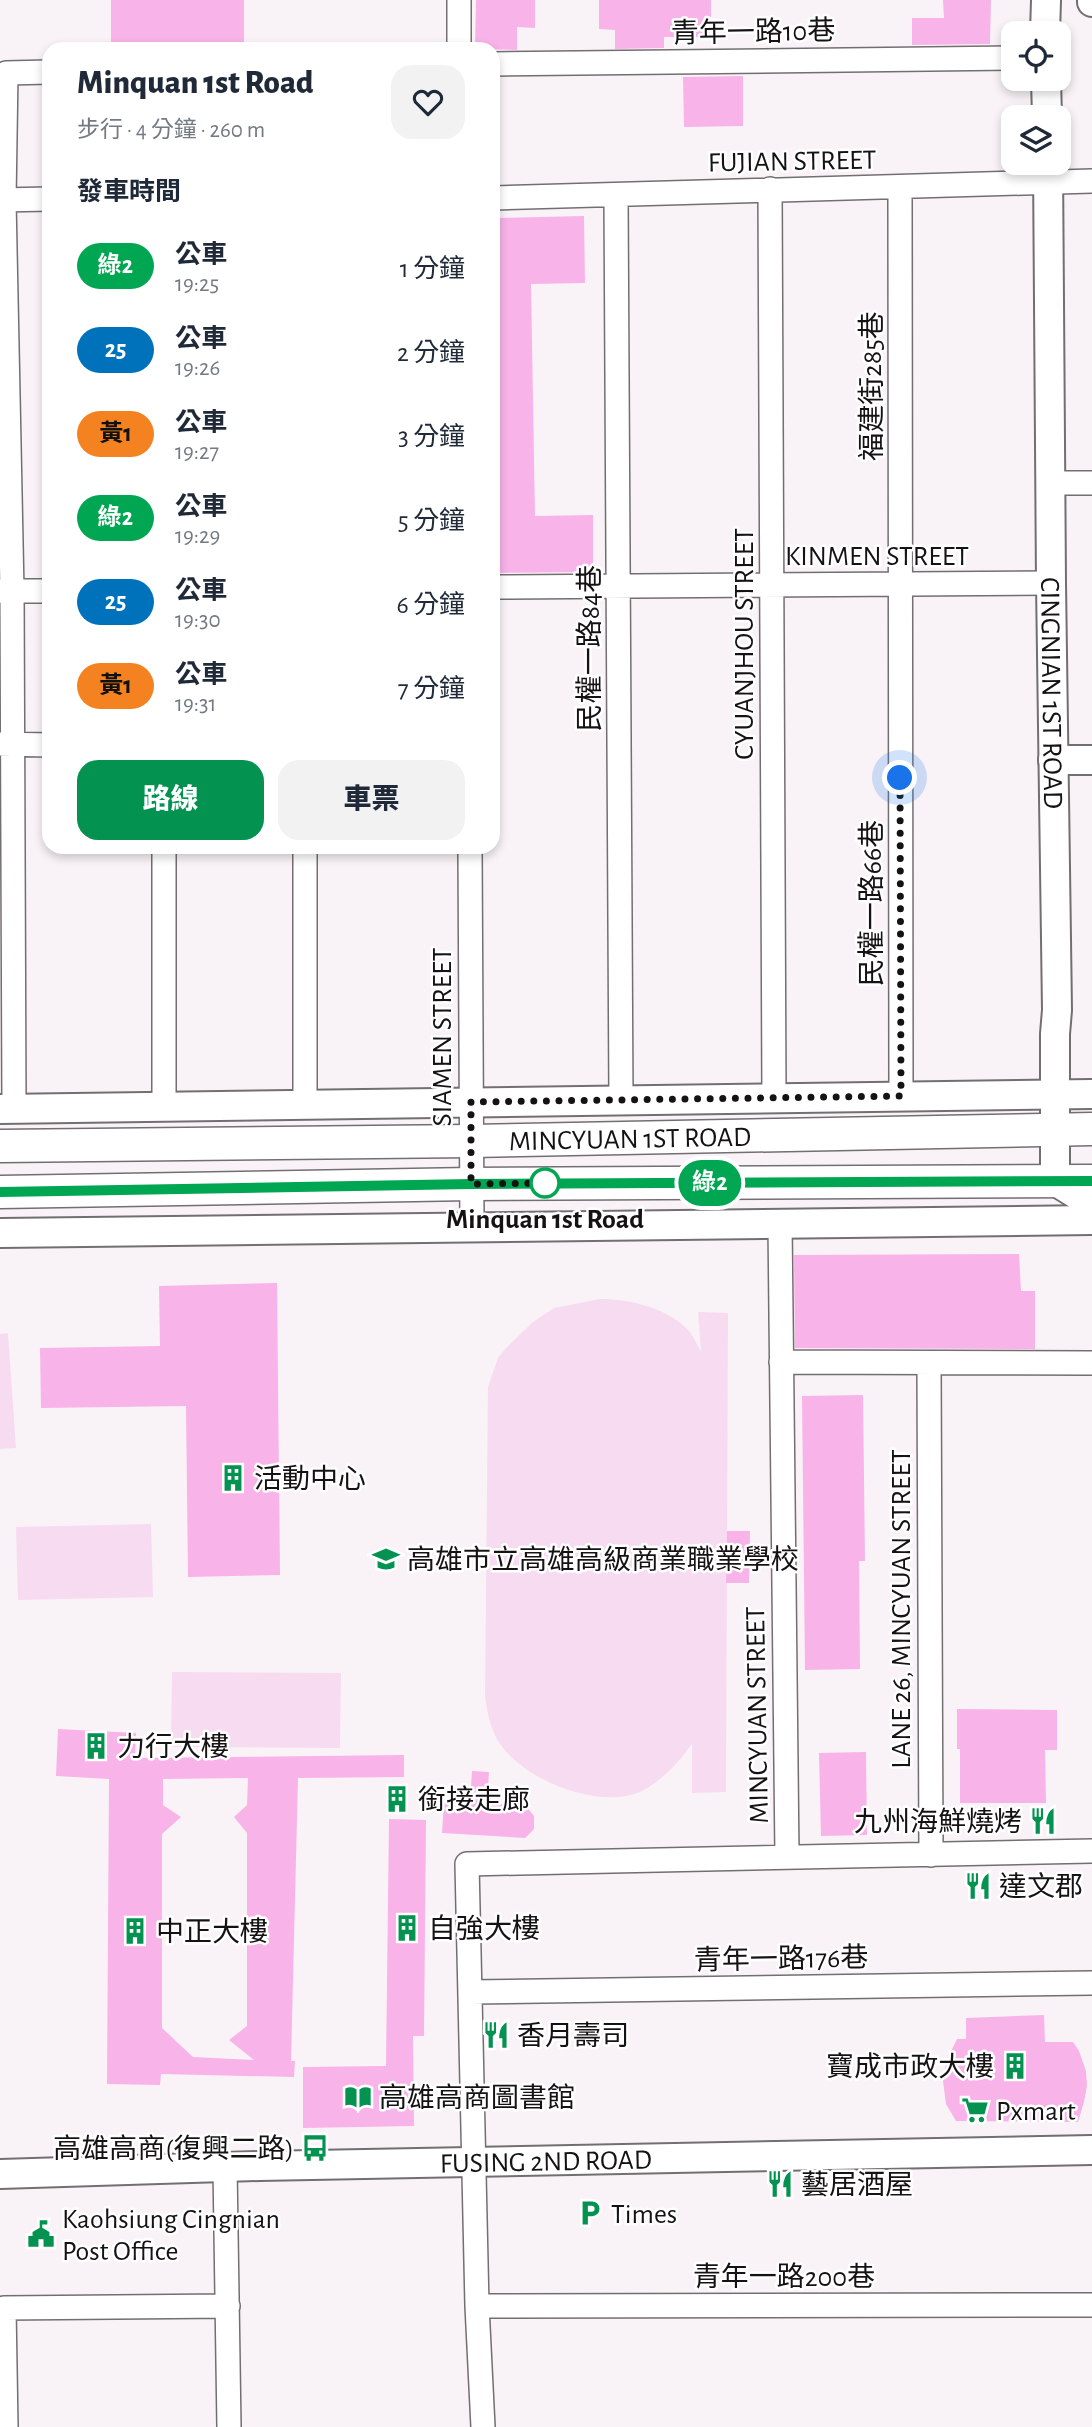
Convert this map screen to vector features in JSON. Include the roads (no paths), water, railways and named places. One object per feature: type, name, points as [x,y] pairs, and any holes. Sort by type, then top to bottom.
[{"type":"main road","name":"MINCYUAN 1ST ROAD","points":[[0,1146],[471,1141],[1092,1129]]},
{"type":"main road","name":"MINCYUAN 1ST ROAD","points":[[0,1192],[471,1184],[1092,1181]]},
{"type":"street","points":[[459,0],[459,42]]},
{"type":"street","points":[[1045,0],[1045,21]]},
{"type":"street","name":"青年一路10巷","points":[[500,64],[1001,58]]},
{"type":"street","points":[[7,1109],[2,200],[6,73],[42,72]]},
{"type":"street","name":"FUJIAN STREET","points":[[500,198],[770,188],[900,187],[1028,175]]},
{"type":"street","name":"CINGNIAN 1ST ROAD","points":[[1049,175],[1057,1010],[1055,1181]]},
{"type":"street","name":"FUJIAN STREET","points":[[1060,175],[1092,181]]},
{"type":"street","name":"福建街285巷","points":[[900,187],[900,584]]},
{"type":"street","name":"CYUANJHOU STREET","points":[[770,188],[774,1098]]},
{"type":"street","name":"民權一路84巷","points":[[616,195],[621,1101]]},
{"type":"street","points":[[2,200],[42,199]]},
{"type":"street","points":[[1050,483],[1092,483]]},
{"type":"street","name":"KINMEN STREET","points":[[500,587],[1051,583]]},
{"type":"street","name":"民權一路66巷","points":[[900,584],[901,1096]]},
{"type":"street","points":[[6,591],[42,590]]},
{"type":"street","points":[[6,745],[42,745]]},
{"type":"street","points":[[1054,761],[1092,760]]},
{"type":"street","points":[[164,854],[164,1107]]},
{"type":"street","points":[[305,854],[305,1105]]},
{"type":"street","name":"SIAMEN STREET","points":[[470,854],[472,1227]]},
{"type":"street","name":"MINCYUAN 1ST ROAD","points":[[7,1109],[1092,1094]]},
{"type":"street","points":[[1055,1181],[1092,1204]]},
{"type":"street","points":[[0,1233],[1092,1220]]},
{"type":"street","name":"MINCYUAN STREET","points":[[780,1223],[788,1857]]},
{"type":"street","points":[[781,1362],[1092,1363]]},
{"type":"street","name":"LANE 26, MINCYUAN STREET","points":[[929,1363],[931,1855]]},
{"type":"street","name":"MINCYUAN STREET","points":[[483,2427],[477,2306],[467,1864],[1092,1851]]},
{"type":"street","name":"青年一路176巷","points":[[471,1992],[1092,1983]]},
{"type":"street","name":"FUSING 2ND ROAD","points":[[0,2174],[474,2161],[1092,2150]]},
{"type":"street","points":[[225,2167],[229,2427]]},
{"type":"street","name":"青年一路200巷","points":[[477,2306],[1092,2305]]},
{"type":"street","points":[[6,2427],[4,2308],[228,2306]]},
{"type":"place","name":"Minquan 1st Road","points":[[545,1183]]},
{"type":"place","name":"活動中心","points":[[233,1478]]},
{"type":"place","name":"高雄市立高雄高級商業職業學校","points":[[386,1559]]},
{"type":"place","name":"力行大樓","points":[[96,1746]]},
{"type":"place","name":"銜接走廊","points":[[397,1799]]},
{"type":"place","name":"九州海鮮燒烤","points":[[1043,1821]]},
{"type":"place","name":"達文郡","points":[[978,1886]]},
{"type":"place","name":"自強大樓","points":[[407,1928]]},
{"type":"place","name":"中正大樓","points":[[135,1931]]},
{"type":"place","name":"香月壽司","points":[[496,2035]]},
{"type":"place","name":"寶成市政大樓","points":[[1015,2066]]},
{"type":"place","name":"高雄高商圖書館","points":[[358,2097]]},
{"type":"place","name":"Pxmart","points":[[975,2110]]},
{"type":"place","name":"高雄高商(復興二路)","points":[[315,2148]]},
{"type":"place","name":"藝居酒屋","points":[[780,2184]]},
{"type":"place","name":"Times","points":[[590,2213]]},
{"type":"place","name":"Kaohsiung Cingnian Post Office","points":[[41,2234]]}]
